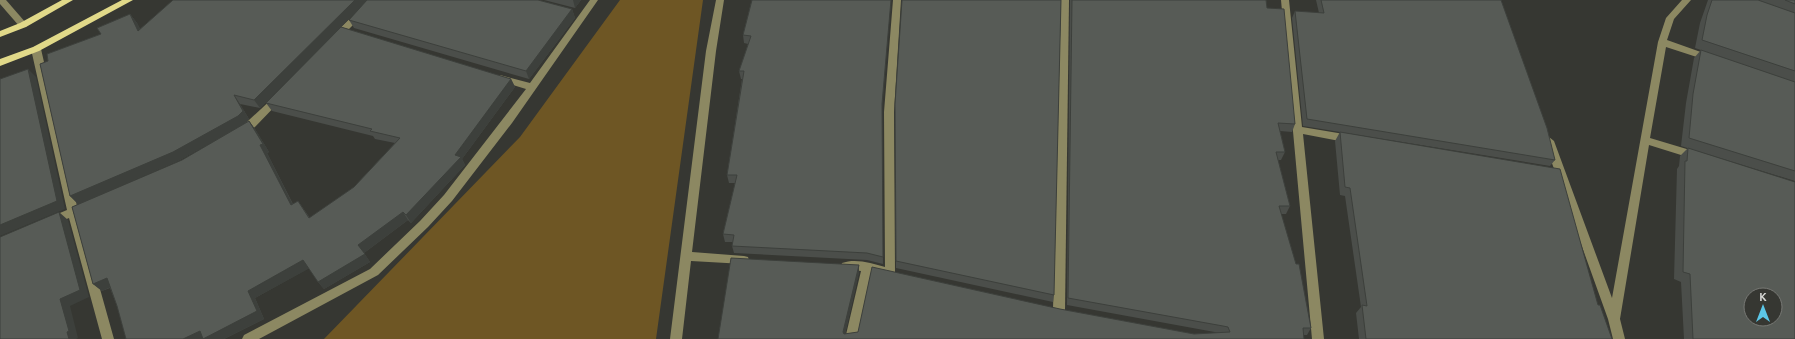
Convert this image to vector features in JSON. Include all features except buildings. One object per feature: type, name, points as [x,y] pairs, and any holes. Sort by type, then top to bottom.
[{"type":"main road","points":[[0,34],[23,25],[69,0]]},
{"type":"main road","points":[[0,63],[36,49],[129,0]]},
{"type":"street","points":[[1,0],[23,25]]},
{"type":"street","points":[[327,47],[347,31],[374,0]]},
{"type":"street","points":[[248,339],[374,272],[448,198],[532,87],[581,14],[594,0]]},
{"type":"street","points":[[676,339],[711,51],[720,0]]},
{"type":"street","points":[[836,265],[867,267],[894,273],[889,112],[896,0]]},
{"type":"street","points":[[1059,310],[1064,0]]},
{"type":"street","points":[[1285,0],[1318,339]]},
{"type":"street","points":[[1614,319],[1662,42],[1670,18],[1687,0]]},
{"type":"street","points":[[1662,42],[1721,62]]},
{"type":"street","points":[[36,49],[73,212],[108,339]]},
{"type":"street","points":[[494,76],[532,87]]},
{"type":"street","points":[[229,139],[248,128],[284,91]]},
{"type":"street","points":[[1298,130],[1360,140]]},
{"type":"street","points":[[1546,130],[1557,173],[1614,319],[1619,339]]},
{"type":"street","points":[[1645,140],[1705,159]]},
{"type":"street","points":[[44,224],[94,203]]},
{"type":"street","points":[[686,256],[757,260]]},
{"type":"street","points":[[851,339],[867,267]]},
{"type":"shaded area","points":[[620,0],[703,0],[656,339],[324,339],[520,137]]}]
